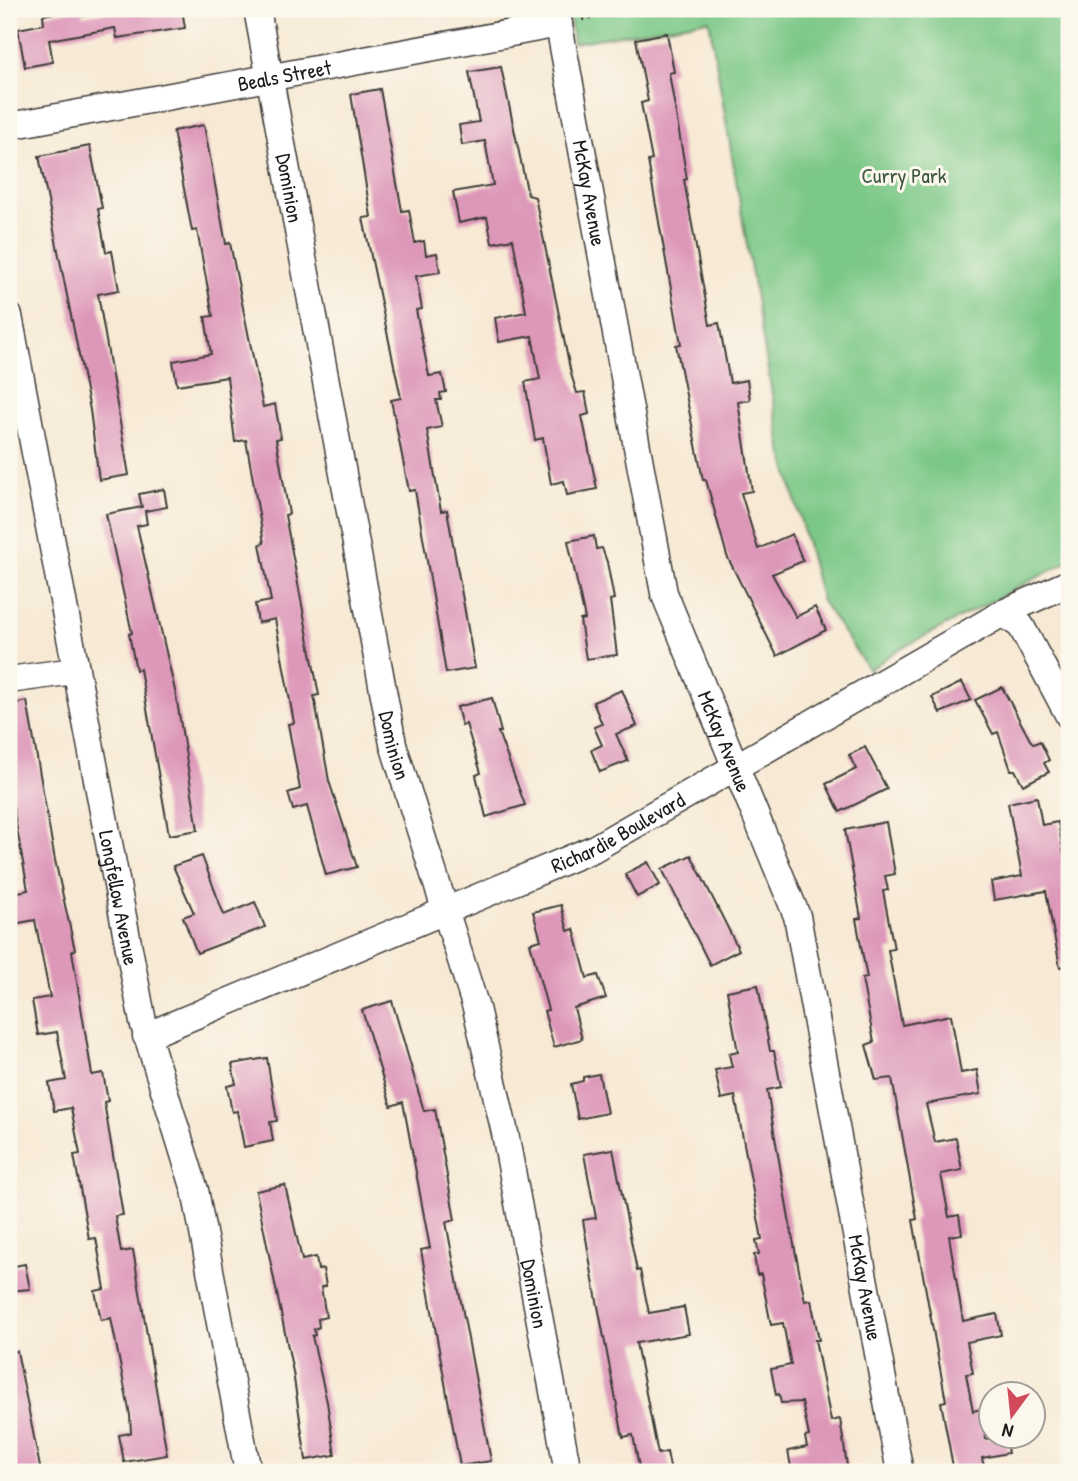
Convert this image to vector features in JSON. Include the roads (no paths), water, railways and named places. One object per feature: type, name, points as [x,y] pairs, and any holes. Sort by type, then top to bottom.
[{"type":"street","name":"Dominion","points":[[257,9],[393,744],[476,1009],[505,1133],[568,1472]]},
{"type":"street","name":"Beals Street","points":[[9,126],[270,79],[564,18]]},
{"type":"street","name":"McKay Avenue","points":[[564,18],[664,593],[797,916],[900,1472]]},
{"type":"street","name":"Longfellow Avenue","points":[[9,316],[74,671],[146,1037],[195,1190],[248,1472]]},
{"type":"street","name":"Richardie Boulevard","points":[[146,1037],[593,849],[1003,613],[1069,583]]},
{"type":"street","points":[[1003,613],[1021,626],[1069,716]]},
{"type":"street","points":[[9,680],[74,671]]},
{"type":"park label","name":"Curry Park","points":[[904,175]]}]
